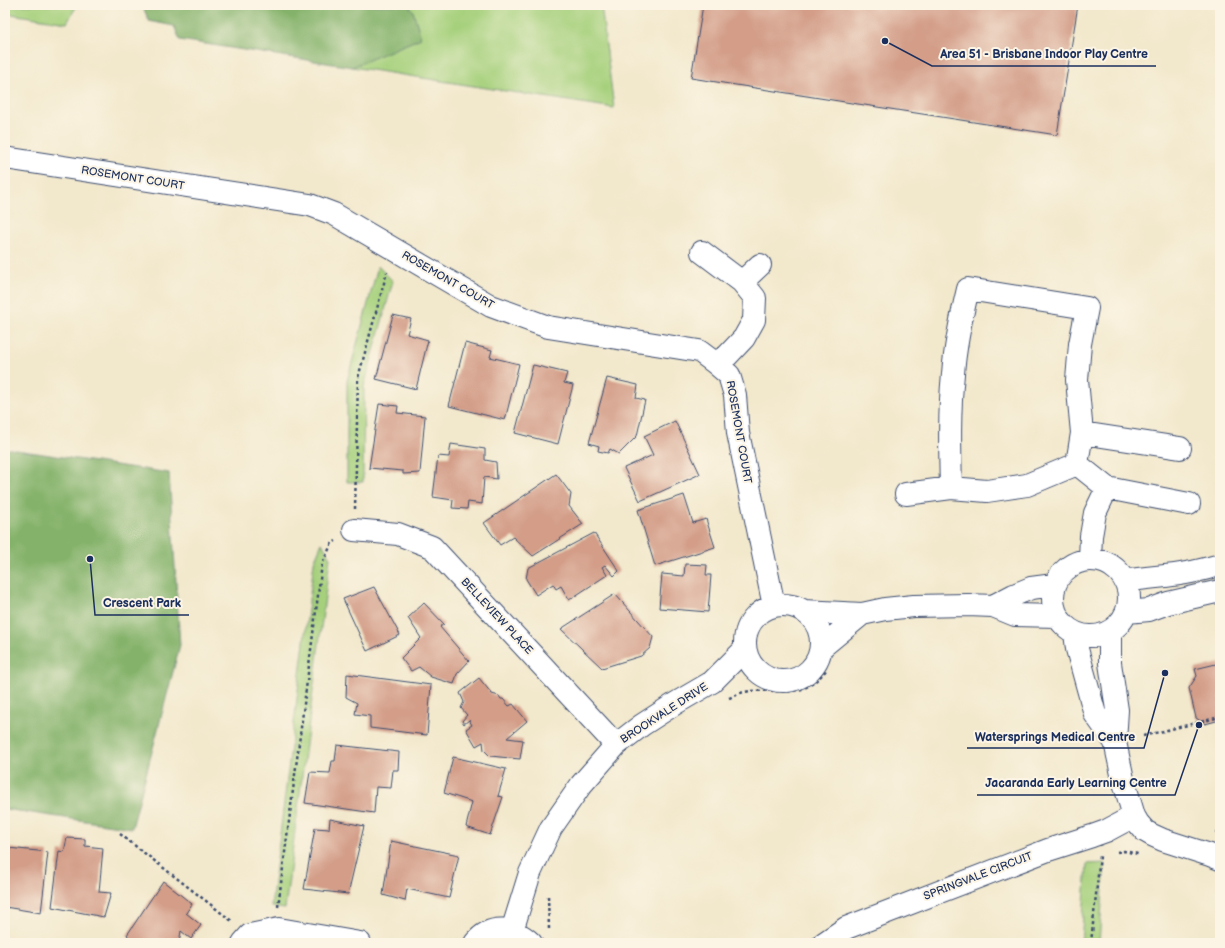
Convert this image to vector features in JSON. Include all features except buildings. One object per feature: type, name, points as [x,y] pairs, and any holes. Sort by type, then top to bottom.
[{"type":"street","name":"ROSEMONT COURT","points":[[5,158],[310,205],[334,214],[491,306],[548,327],[700,351],[729,376],[735,395],[738,433],[774,606]]},
{"type":"street","points":[[702,252],[742,282],[755,298],[754,320],[744,338],[727,356],[715,363]]},
{"type":"street","points":[[742,282],[760,264]]},
{"type":"street","points":[[951,488],[950,440],[953,375],[958,330],[968,289],[1088,308],[1080,344],[1077,380],[1082,433],[1077,464]]},
{"type":"street","points":[[1082,433],[1180,448]]},
{"type":"street","points":[[906,494],[951,488],[987,491],[1027,485],[1077,464]]},
{"type":"street","points":[[1077,464],[1107,488],[1189,504]]},
{"type":"street","points":[[1090,559],[1092,530],[1096,513],[1107,488]]},
{"type":"street","name":"BELLEVIEW PLACE","points":[[354,530],[398,534],[432,547],[616,745]]},
{"type":"street","points":[[1090,559],[1111,565],[1120,572],[1126,581],[1129,591],[1130,602],[1123,620],[1110,632],[1098,636],[1075,634],[1064,626],[1057,616],[1053,606],[1052,596],[1054,585],[1060,575],[1068,566],[1079,561],[1090,559]]},
{"type":"street","points":[[1126,581],[1187,573],[1220,565]]},
{"type":"street","points":[[993,606],[1031,588],[1054,585]]},
{"type":"street","points":[[1127,612],[1149,610],[1168,603],[1220,592]]},
{"type":"street","points":[[804,610],[817,625],[821,637],[822,647],[818,660],[811,670],[800,678],[789,682],[775,681],[760,674],[751,665],[745,649],[745,636],[750,624],[758,614],[774,606],[787,605],[804,610],[862,614],[885,609],[914,606],[968,605],[993,606],[1015,615],[1057,616]]},
{"type":"street","points":[[822,647],[862,614]]},
{"type":"street","points":[[1110,632],[1111,676],[1117,710],[1115,742],[1123,779],[1134,816],[1145,831],[1152,835],[1220,859]]},
{"type":"street","points":[[1075,634],[1077,649],[1095,714],[1115,742]]},
{"type":"street","name":"BROOKVALE DRIVE","points":[[718,691],[745,649]]},
{"type":"street","name":"BROOKVALE DRIVE","points":[[512,931],[530,873],[551,828],[581,785],[616,745],[642,725],[671,706],[718,691],[760,674]]},
{"type":"street","name":"SPRINGVALE CIRCUIT","points":[[824,943],[846,928],[1048,850],[1106,831],[1134,816]]},
{"type":"street","points":[[246,939],[279,929],[360,943]]},
{"type":"street","points":[[475,943],[479,938],[489,932],[500,929],[523,935],[531,943]]},
{"type":"path","points":[[279,929],[278,910],[322,564],[332,543],[354,530],[358,378],[393,249]]},
{"type":"path","points":[[718,691],[786,692],[802,690],[819,679],[828,668]]},
{"type":"path","points":[[1143,736],[1220,718]]},
{"type":"path","points":[[1215,838],[1220,825]]},
{"type":"path","points":[[120,834],[246,939]]},
{"type":"path","points":[[1112,853],[1124,851],[1142,855]]},
{"type":"path","points":[[1091,943],[1100,855],[1106,854]]},
{"type":"path","points":[[548,893],[549,930]]},
{"type":"green space","points":[[5,5],[92,5],[76,7],[67,23],[5,13]]},
{"type":"green space","points":[[142,5],[408,5],[413,11],[421,38],[352,67],[180,40],[174,26],[149,21]]},
{"type":"green space","points":[[408,5],[601,5],[614,108],[352,67],[421,38],[413,11]]},
{"type":"green space","points":[[378,266],[393,281],[364,387],[363,482],[347,482],[347,381]]},
{"type":"green space","points":[[10,449],[169,473],[180,645],[132,828],[5,809],[5,450]]},
{"type":"green space","points":[[322,543],[330,558],[285,909],[271,907],[314,562]]},
{"type":"green space","points":[[1105,863],[1099,943],[1081,943],[1087,864]]},
{"type":"place","name":"Area 51 - Brisbane Indoor Play Centre","points":[[885,41]]},
{"type":"place","name":"Crescent Park","points":[[90,559]]},
{"type":"place","name":"Watersprings Medical Centre","points":[[1165,673]]},
{"type":"place","name":"Jacaranda Early Learning Centre","points":[[1199,725]]}]
